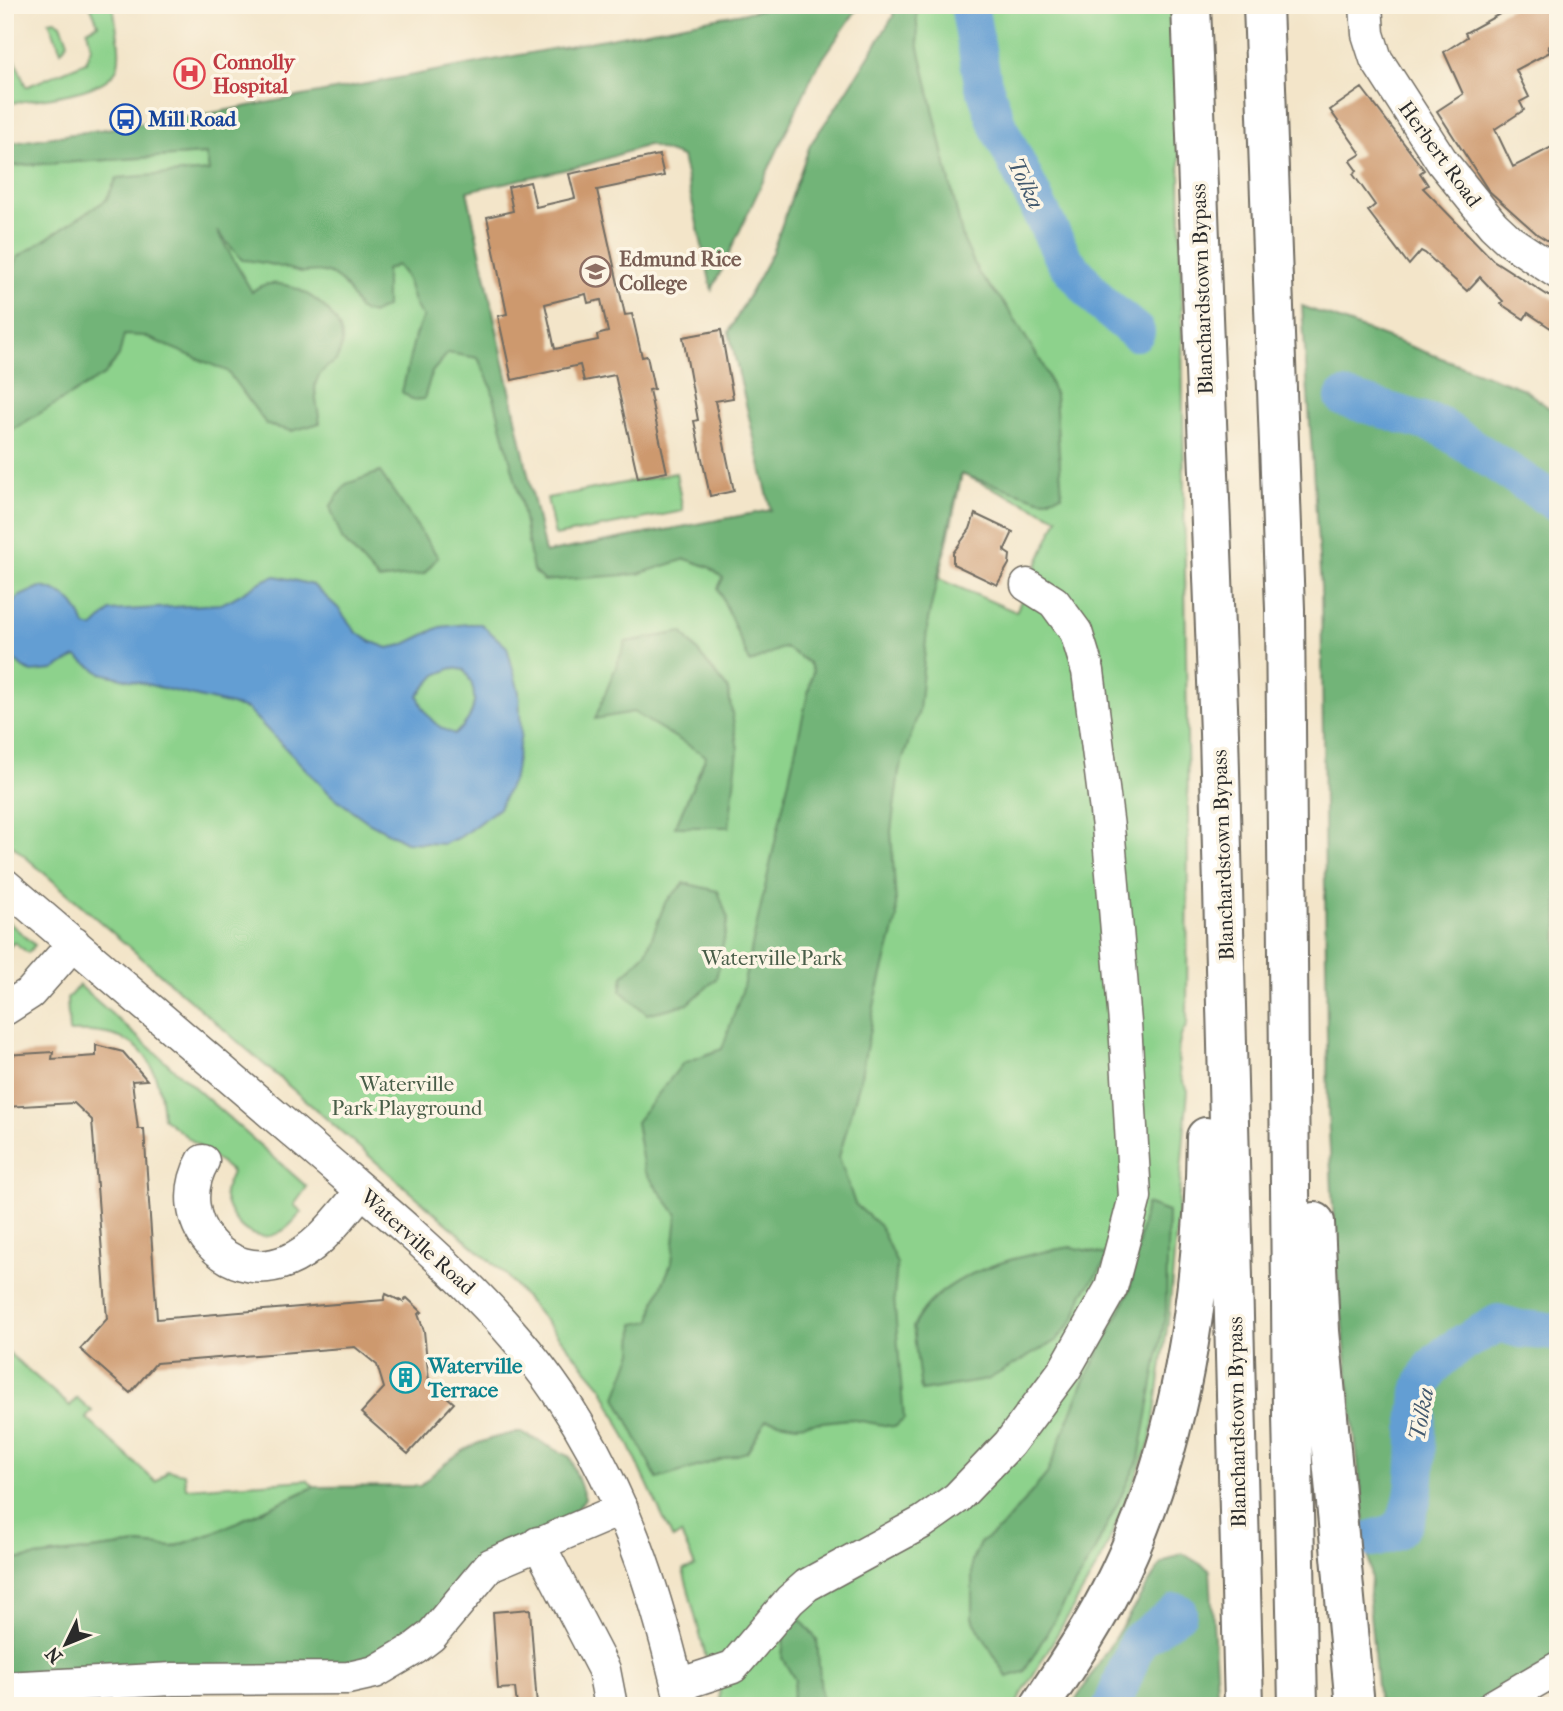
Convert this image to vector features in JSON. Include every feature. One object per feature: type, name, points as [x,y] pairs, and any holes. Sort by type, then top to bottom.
[{"type":"highway","name":"Blanchardstown Bypass","points":[[1191,5],[1219,733],[1244,1706]]},
{"type":"highway","points":[[1263,5],[1284,609],[1297,1706]]},
{"type":"highway","points":[[1284,609],[1299,690],[1311,1152],[1320,1331],[1355,1706]]},
{"type":"highway","points":[[1040,1706],[1098,1614],[1140,1524],[1174,1416],[1188,1348],[1199,1280],[1205,1182],[1206,1089],[1215,945],[1219,733]]},
{"type":"street","name":"Herbert Road","points":[[1366,5],[1368,34],[1376,59],[1443,163],[1493,225],[1510,241],[1558,273]]},
{"type":"street","points":[[680,1696],[733,1667],[790,1600],[807,1585],[923,1522],[965,1490],[1009,1444],[1065,1369],[1111,1288],[1135,1197],[1130,1092],[1108,827],[1088,671],[1076,632],[1054,602],[1027,585]]},
{"type":"street","name":"Waterville Road","points":[[5,885],[435,1255],[516,1337],[578,1424],[622,1509],[657,1601],[680,1696]]},
{"type":"street","points":[[5,1009],[30,993],[74,943]]},
{"type":"street","points":[[203,1161],[196,1172],[191,1197],[196,1223],[216,1248],[244,1263],[268,1265],[286,1261],[303,1252],[320,1239],[362,1191]]},
{"type":"street","points":[[5,1688],[173,1679],[297,1693],[374,1672],[431,1636],[490,1565],[622,1509]]},
{"type":"street","points":[[538,1543],[604,1670],[611,1706]]},
{"type":"street","points":[[1493,1706],[1558,1668]]},
{"type":"green space","points":[[90,5],[113,5],[119,51],[118,65],[112,75],[101,83],[69,94],[5,104],[5,33],[26,87],[86,62],[91,47],[87,30],[98,24]]},
{"type":"green space","points":[[817,5],[860,5],[815,70],[712,290],[682,157],[648,145],[586,165],[467,191],[545,553],[771,510],[729,332],[772,253],[810,145],[893,17],[894,5],[916,5],[918,43],[963,239],[979,274],[1005,304],[1043,365],[1055,395],[1062,495],[1042,500],[961,474],[928,620],[919,711],[899,771],[891,831],[897,918],[876,997],[860,1081],[839,1157],[855,1204],[880,1226],[897,1264],[894,1297],[904,1419],[895,1427],[849,1419],[797,1425],[766,1420],[747,1452],[657,1479],[616,1397],[633,1352],[634,1324],[651,1321],[655,1302],[672,1262],[677,1215],[644,1170],[636,1122],[683,1063],[722,1049],[742,991],[813,671],[809,663],[784,647],[750,663],[718,588],[723,578],[709,567],[686,559],[638,574],[544,581],[533,571],[521,502],[491,386],[478,358],[448,353],[432,372],[424,399],[413,400],[402,392],[415,335],[423,317],[403,272],[397,265],[386,270],[386,307],[372,314],[359,310],[345,286],[336,277],[320,271],[301,272],[242,260],[217,231],[252,292],[263,285],[293,287],[322,305],[341,331],[342,345],[336,361],[320,374],[315,387],[320,423],[292,431],[267,425],[227,371],[144,336],[124,335],[119,356],[104,375],[5,434],[5,282],[18,257],[106,200],[117,178],[209,171],[206,154],[10,166],[5,187],[5,144],[212,113],[764,9],[793,9]]},
{"type":"green space","name":"Waterville Park","points":[[894,5],[1178,5],[1188,815],[1187,1025],[1180,1040],[1178,1058],[1181,1075],[1188,1090],[1169,1314],[1151,1440],[1102,1558],[1015,1706],[720,1706],[719,1674],[709,1669],[683,1570],[695,1566],[681,1534],[673,1539],[602,1387],[506,1275],[5,839],[5,187],[9,166],[224,153],[467,191],[545,553],[772,510],[729,332],[772,253],[810,145],[893,17]],"holes":[[[962,474],[1058,518],[1016,612],[939,579]]]},
{"type":"green space","points":[[55,20],[61,24],[68,42],[61,51],[49,21]]},
{"type":"green space","points":[[1302,306],[1524,389],[1558,415],[1558,1657],[1477,1706],[1379,1706],[1369,1603],[1371,1580],[1336,1268],[1328,1113],[1321,587]]},
{"type":"green space","points":[[380,472],[438,557],[424,574],[379,580],[342,539],[330,507],[346,484]]},
{"type":"green space","points":[[676,473],[683,511],[555,536],[547,498]]},
{"type":"green space","points":[[682,632],[728,689],[738,750],[729,827],[675,827],[706,756],[633,712],[595,719],[626,642]]},
{"type":"green space","points":[[684,883],[718,891],[728,919],[716,979],[688,1004],[647,1014],[621,991],[623,976],[646,953],[665,903]]},
{"type":"green space","points":[[5,919],[35,945],[28,953],[14,942],[5,952]]},
{"type":"green space","points":[[79,985],[307,1187],[294,1205],[302,1212],[288,1227],[271,1236],[261,1236],[251,1234],[236,1221],[230,1212],[224,1192],[232,1172],[163,1118],[156,1077],[139,1050],[127,1041],[111,1035],[69,1032],[67,999]]},
{"type":"green space","points":[[1146,1204],[1168,1212],[1166,1312],[1139,1459],[1093,1554],[1024,1672],[1007,1677],[972,1618],[972,1561],[980,1543],[1001,1528],[1047,1474],[1082,1386],[1130,1290]]},
{"type":"green space","points":[[1071,1247],[1110,1256],[1082,1295],[1075,1318],[1057,1340],[987,1380],[921,1391],[913,1327],[925,1308],[960,1280],[981,1270],[1027,1255]]},
{"type":"green space","points":[[5,1350],[70,1406],[77,1398],[92,1411],[86,1418],[156,1482],[168,1470],[184,1473],[186,1488],[307,1480],[314,1487],[211,1534],[173,1547],[138,1544],[5,1561]]},
{"type":"green space","points":[[521,1432],[570,1457],[585,1498],[570,1519],[416,1638],[358,1669],[5,1674],[5,1561],[138,1544],[174,1547],[211,1534],[314,1487],[420,1486],[455,1456],[477,1443]]},
{"type":"green space","points":[[1182,1553],[1210,1570],[1218,1706],[1072,1706],[1161,1564]]},
{"type":"green space","points":[[799,1618],[817,1639],[822,1706],[791,1706],[795,1680],[782,1658],[785,1625]]},
{"type":"water","points":[[276,576],[313,585],[338,608],[356,632],[388,648],[403,645],[440,627],[468,624],[481,624],[507,647],[519,692],[521,734],[514,777],[499,808],[460,837],[443,844],[406,842],[368,822],[332,796],[247,709],[101,673],[76,657],[53,670],[32,672],[23,668],[5,651],[5,611],[18,597],[40,587],[56,591],[68,599],[85,626],[93,628],[110,611],[220,604]],"holes":[[[452,668],[464,670],[472,687],[474,704],[468,720],[455,734],[432,720],[418,695],[436,675]]]},
{"type":"building","points":[[1516,5],[1558,5],[1558,41],[1548,47],[1550,52],[1516,70],[1529,97],[1520,102],[1524,110],[1495,129],[1513,167],[1558,144],[1558,247],[1537,234],[1488,190],[1437,111],[1463,94],[1444,52],[1467,37],[1465,33]]},
{"type":"building","points":[[1362,88],[1424,170],[1420,173],[1428,185],[1423,188],[1493,260],[1558,302],[1558,333],[1528,313],[1524,319],[1501,304],[1503,301],[1480,277],[1467,291],[1421,251],[1409,265],[1368,211],[1375,205],[1353,174],[1357,171],[1350,161],[1361,154],[1330,110]]},
{"type":"building","points":[[659,155],[664,176],[597,190],[625,315],[632,314],[642,357],[647,356],[654,389],[649,390],[667,472],[638,478],[615,375],[584,381],[580,365],[512,380],[498,316],[507,314],[487,217],[513,211],[508,187],[530,182],[536,207],[575,198],[569,174]],"holes":[[[586,294],[588,303],[601,300],[608,332],[597,335],[598,340],[555,349],[545,304]]]},
{"type":"building","points":[[721,330],[733,398],[715,401],[734,491],[710,496],[694,421],[698,420],[683,337]]},
{"type":"building","points":[[975,514],[1013,532],[1004,551],[1010,555],[1009,564],[997,585],[953,564],[953,553],[970,529]]},
{"type":"building","points":[[96,1045],[123,1052],[147,1080],[132,1081],[138,1129],[144,1129],[157,1319],[384,1300],[386,1294],[403,1302],[407,1298],[422,1312],[418,1314],[424,1331],[429,1381],[454,1403],[408,1454],[361,1413],[384,1388],[377,1365],[355,1347],[156,1363],[130,1393],[80,1349],[107,1319],[92,1120],[74,1103],[5,1107],[5,1055],[53,1052],[52,1059],[96,1056]]},
{"type":"building","points":[[530,1609],[537,1706],[517,1706],[515,1688],[498,1689],[493,1612]]},
{"type":"waterway","name":"Tolka","points":[[969,5],[983,83],[998,126],[1064,259],[1101,303],[1136,332]]},
{"type":"waterway","name":"Tolka","points":[[1344,398],[1440,426],[1558,504]]},
{"type":"waterway","name":"Tolka","points":[[1373,1539],[1394,1532],[1404,1521],[1411,1505],[1420,1398],[1424,1382],[1437,1363],[1456,1348],[1498,1323],[1520,1329],[1558,1332]]},
{"type":"waterway","name":"Tolka","points":[[1112,1706],[1138,1641],[1178,1612]]},
{"type":"place","name":"Connolly Hospital","points":[[190,74]]},
{"type":"place","name":"Mill Road","points":[[125,119]]},
{"type":"place","name":"Edmund Rice College","points":[[596,271]]},
{"type":"place","name":"Waterville Terrace","points":[[405,1378]]},
{"type":"park label","name":"Waterville Park Playground","points":[[407,1096]]}]
